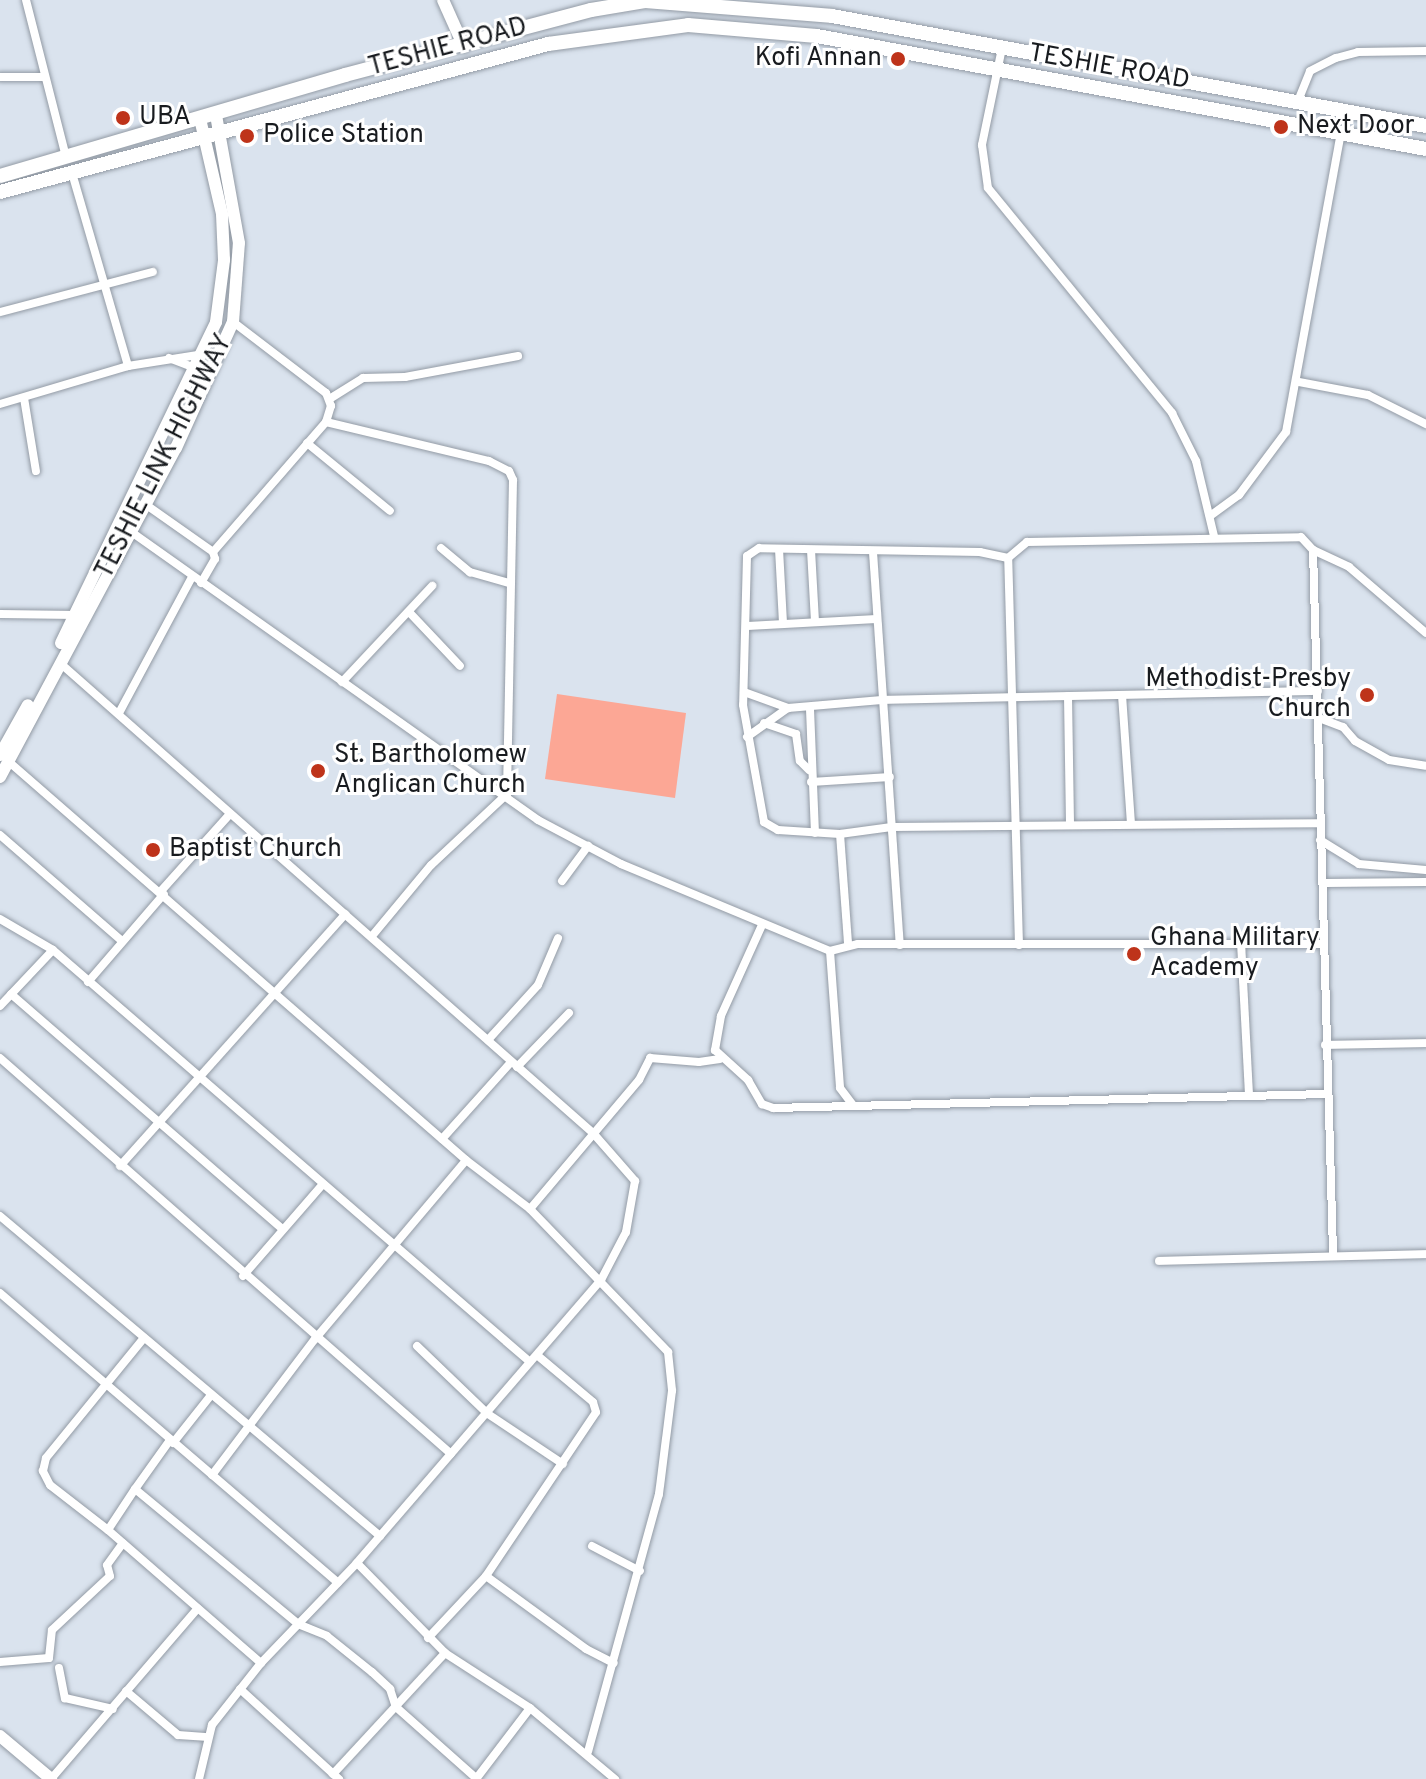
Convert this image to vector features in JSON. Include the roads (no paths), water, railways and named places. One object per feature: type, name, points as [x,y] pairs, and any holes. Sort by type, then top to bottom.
[{"type":"main road","points":[[443,0],[464,47]]},
{"type":"main road","name":"TESHIE ROAD","points":[[0,176],[345,75],[464,47],[591,10],[646,1],[777,8],[1426,126]]},
{"type":"main road","name":"TESHIE ROAD","points":[[0,192],[206,139],[548,44],[688,25],[817,36],[1426,149]]},
{"type":"main road","name":"TESHIE LINK HIGHWAY","points":[[4,758],[60,663],[79,615],[145,504],[233,322],[239,243],[222,134],[216,115]]},
{"type":"main road","name":"TESHIE LINK HIGHWAY","points":[[0,777],[4,758],[79,615],[197,369],[216,322],[224,260],[222,214],[200,119]]},
{"type":"main road","points":[[0,1736],[51,1779]]},
{"type":"street","points":[[26,0],[66,157]]},
{"type":"street","points":[[1002,48],[982,145],[988,188],[1172,413],[1196,461],[1214,536]]},
{"type":"street","points":[[1298,101],[1305,77],[1336,58],[1358,52],[1426,51]]},
{"type":"street","points":[[0,77],[44,77]]},
{"type":"street","points":[[1210,516],[1239,495],[1281,444],[1299,382],[1341,132]]},
{"type":"street","points":[[72,173],[128,366]]},
{"type":"street","points":[[0,312],[153,272]]},
{"type":"street","points":[[233,322],[331,398]]},
{"type":"street","points":[[0,404],[128,366],[204,354]]},
{"type":"street","points":[[213,552],[326,422],[331,398],[363,378],[405,377],[518,356]]},
{"type":"street","points":[[168,358],[197,369]]},
{"type":"street","points":[[1299,382],[1368,395],[1426,424]]},
{"type":"street","points":[[24,398],[36,471]]},
{"type":"street","points":[[326,422],[489,461],[509,471],[507,794],[431,865],[372,936]]},
{"type":"street","points":[[307,443],[390,511]]},
{"type":"street","points":[[145,504],[213,552],[215,559],[201,583]]},
{"type":"street","points":[[130,531],[342,682],[507,794],[538,820],[762,925],[830,951],[848,944],[1324,944]]},
{"type":"street","points":[[1008,558],[1027,542],[1214,536],[1301,537],[1313,550],[1349,567],[1426,633]]},
{"type":"street","points":[[441,548],[470,572],[509,583]]},
{"type":"street","points":[[1008,558],[980,552],[759,548],[747,556],[744,692],[747,737],[764,822],[778,830],[840,834],[892,827],[1320,823]]},
{"type":"street","points":[[779,549],[783,624]]},
{"type":"street","points":[[811,550],[815,622]]},
{"type":"street","points":[[1313,550],[1320,840],[1325,883],[1325,1045],[1333,1254]]},
{"type":"street","points":[[873,552],[900,945]]},
{"type":"street","points":[[1008,558],[1011,825],[1019,945]]},
{"type":"street","points":[[119,713],[192,577]]},
{"type":"street","points":[[342,682],[432,586]]},
{"type":"street","points":[[409,612],[460,666]]},
{"type":"street","points":[[0,614],[79,615]]},
{"type":"street","points":[[747,626],[877,619]]},
{"type":"street","points":[[60,663],[593,1133],[635,1181],[626,1232],[601,1280],[357,1563],[240,1689],[205,1737],[199,1779]]},
{"type":"street","points":[[744,692],[788,708],[810,709],[882,700],[1318,691]]},
{"type":"street","points":[[1122,695],[1131,823]]},
{"type":"street","points":[[1068,696],[1070,824]]},
{"type":"street","points":[[747,737],[788,708]]},
{"type":"street","points":[[810,709],[809,770],[815,833]]},
{"type":"street","points":[[1319,718],[1343,727],[1355,741],[1389,760],[1426,766]]},
{"type":"street","points":[[764,723],[796,734],[800,761],[809,770]]},
{"type":"street","points":[[4,758],[466,1160],[530,1209],[664,1345],[670,1360],[666,1453],[640,1571],[588,1751]]},
{"type":"street","points":[[811,782],[890,777]]},
{"type":"street","points":[[88,982],[229,815]]},
{"type":"street","points":[[840,834],[848,944]]},
{"type":"street","points":[[0,835],[122,941]]},
{"type":"street","points":[[1320,840],[1359,864],[1426,870]]},
{"type":"street","points":[[562,881],[588,846]]},
{"type":"street","points":[[1325,883],[1426,882]]},
{"type":"street","points":[[120,1166],[277,994],[345,914]]},
{"type":"street","points":[[0,919],[53,950],[323,1184],[397,1243],[530,1362]]},
{"type":"street","points":[[762,925],[721,1016],[714,1040],[720,1059],[748,1080],[762,1104],[825,1106],[1327,1094]]},
{"type":"street","points":[[488,1040],[538,985],[558,938]]},
{"type":"street","points":[[1241,942],[1249,1094]]},
{"type":"street","points":[[0,1006],[53,950]]},
{"type":"street","points":[[830,951],[840,1088],[853,1105]]},
{"type":"street","points":[[11,994],[160,1120],[282,1229]]},
{"type":"street","points":[[442,1139],[569,1013]]},
{"type":"street","points":[[1325,1045],[1426,1043]]},
{"type":"street","points":[[0,1058],[243,1276],[451,1454]]},
{"type":"street","points":[[530,1209],[639,1080],[650,1058],[720,1059]]},
{"type":"street","points":[[825,1106],[840,1088]]},
{"type":"street","points":[[212,1475],[246,1424],[466,1160]]},
{"type":"street","points":[[243,1276],[323,1184]]},
{"type":"street","points":[[0,1216],[380,1536]]},
{"type":"street","points":[[1159,1261],[1333,1254],[1426,1254]]},
{"type":"street","points":[[0,1293],[338,1583]]},
{"type":"street","points":[[144,1338],[46,1458],[43,1471],[50,1485],[108,1530],[261,1663]]},
{"type":"street","points":[[417,1346],[488,1414],[563,1464]]},
{"type":"street","points":[[428,1638],[486,1576],[563,1464],[597,1408],[537,1355]]},
{"type":"street","points":[[108,1530],[135,1489],[211,1395]]},
{"type":"street","points":[[135,1489],[298,1624],[327,1636],[372,1672],[390,1689],[396,1707],[476,1779],[530,1708]]},
{"type":"street","points":[[0,1662],[49,1658],[52,1630],[110,1576],[107,1565],[123,1543]]},
{"type":"street","points":[[592,1546],[640,1571]]},
{"type":"street","points":[[357,1563],[445,1653],[530,1708],[588,1751],[604,1776],[615,1779]]},
{"type":"street","points":[[486,1576],[586,1649],[614,1663]]},
{"type":"street","points":[[51,1779],[198,1608]]},
{"type":"street","points":[[240,1689],[336,1776],[445,1653]]},
{"type":"street","points":[[59,1668],[65,1698],[113,1709]]},
{"type":"street","points":[[126,1691],[178,1735],[205,1737]]},
{"type":"place","name":"Kofi Annan","points":[[898,59]]},
{"type":"place","name":"UBA","points":[[123,118]]},
{"type":"place","name":"Next Door","points":[[1281,127]]},
{"type":"place","name":"Police Station","points":[[247,136]]},
{"type":"place","name":"Methodist-Presby Church","points":[[1367,695]]},
{"type":"place","name":"St. Bartholomew Anglican Church","points":[[318,771]]},
{"type":"place","name":"Baptist Church","points":[[153,850]]},
{"type":"place","name":"Ghana Military Academy","points":[[1134,954]]}]
